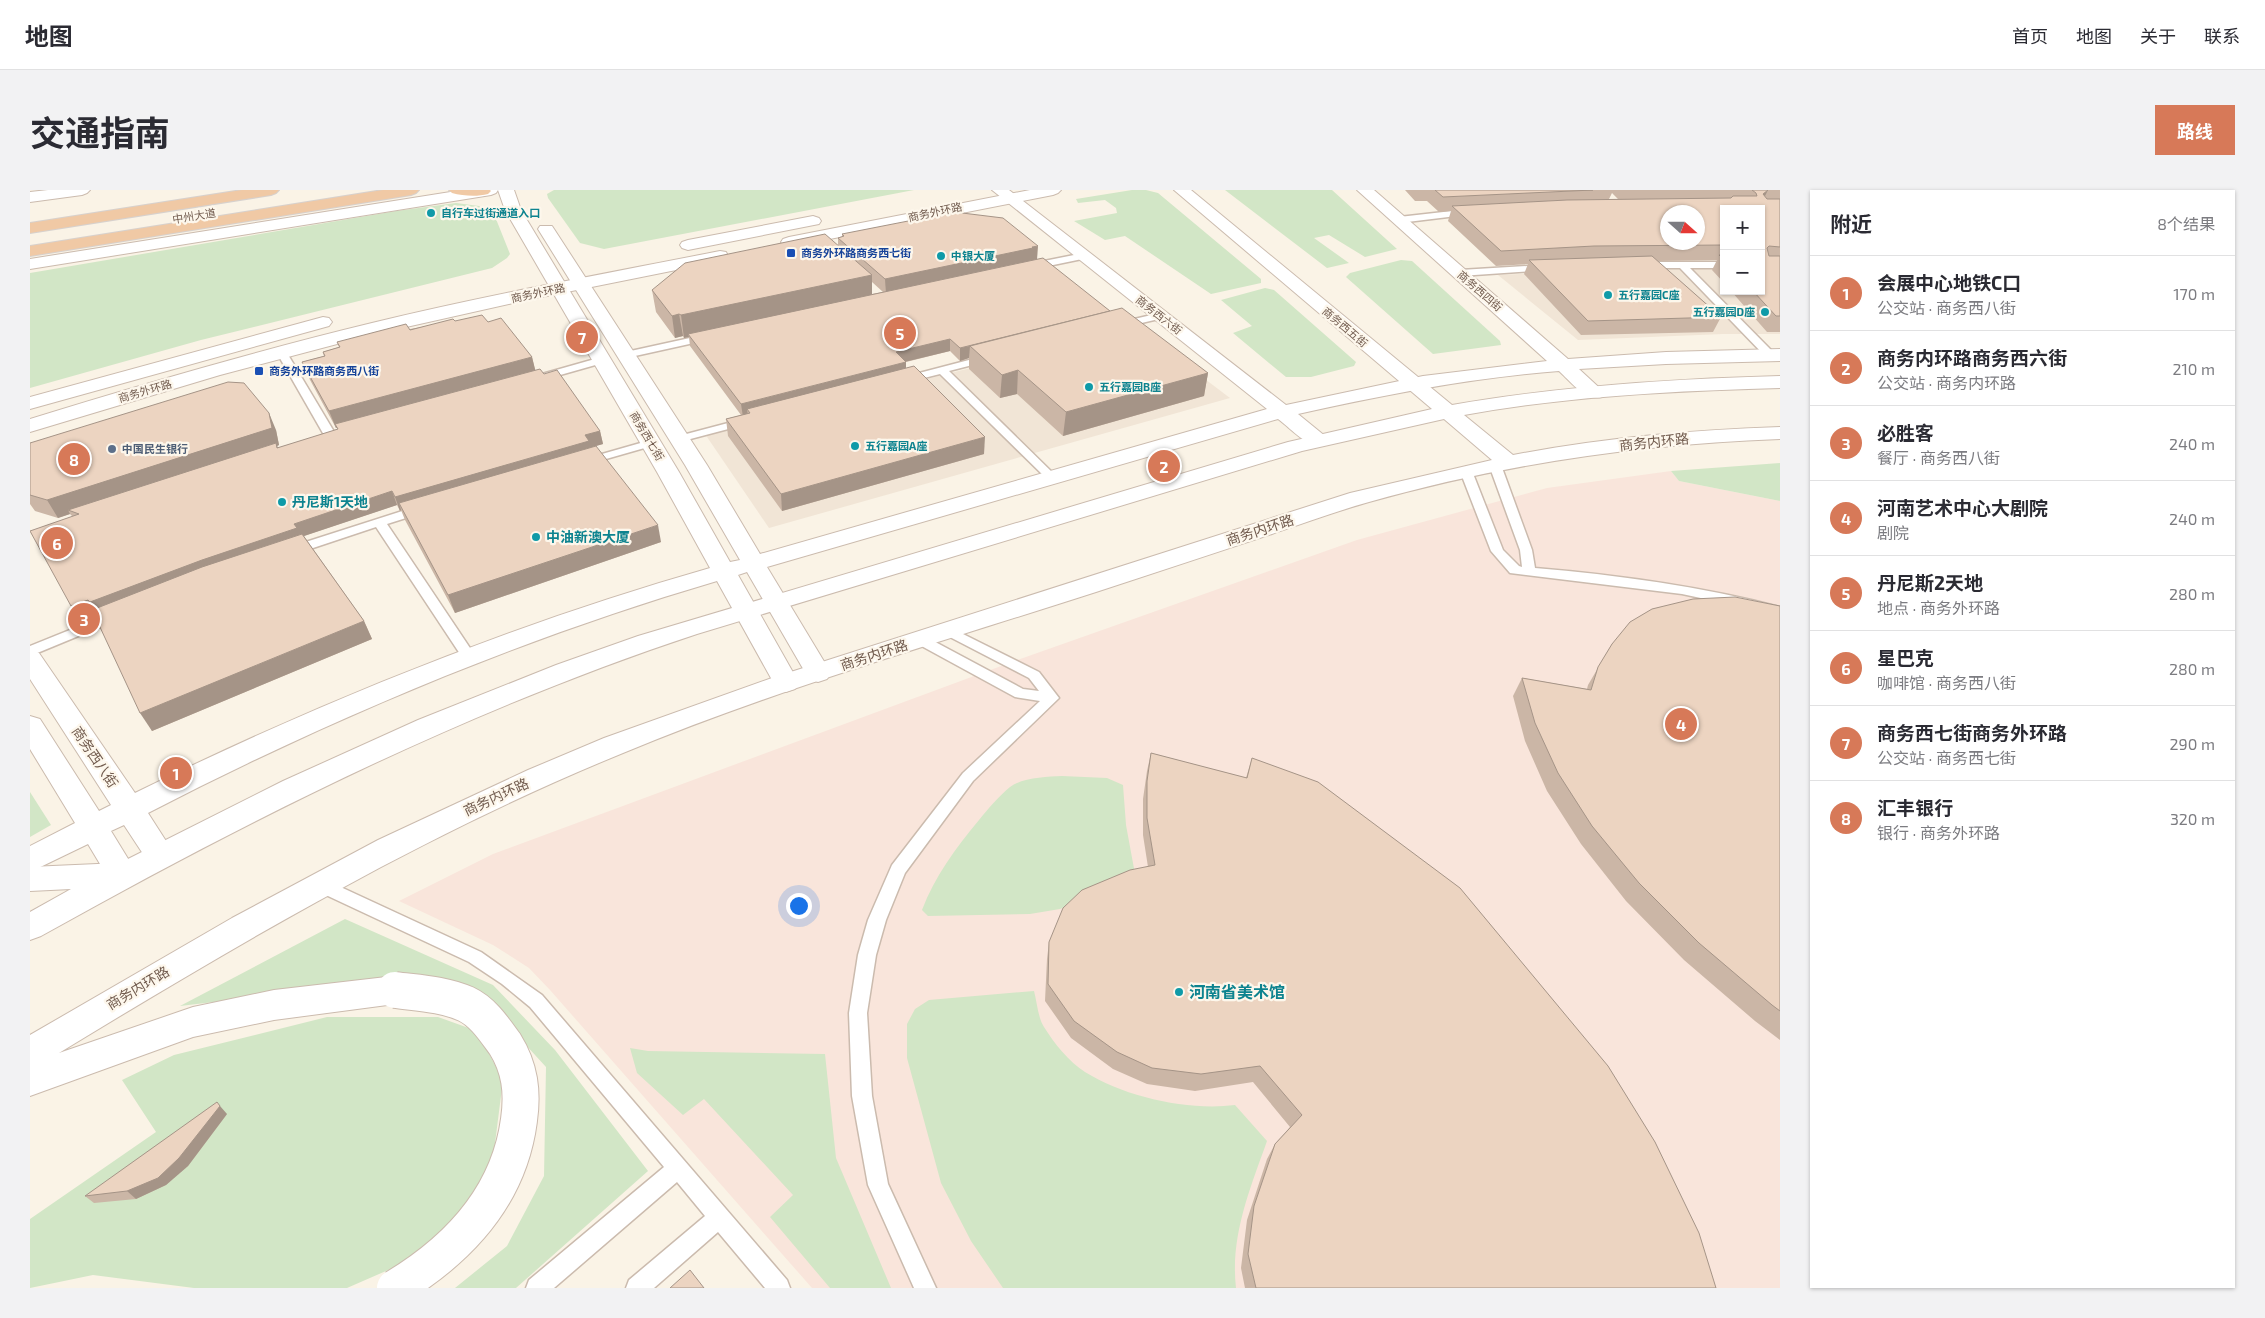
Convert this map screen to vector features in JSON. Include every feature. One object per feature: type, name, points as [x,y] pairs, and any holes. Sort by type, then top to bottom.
[{"type":"highway","points":[[30,218],[236,190]]},
{"type":"highway","name":"中州大道","points":[[30,228],[271,190]]},
{"type":"highway","name":"中州大道","points":[[30,241],[359,190]]},
{"type":"highway","points":[[30,251],[411,190]]},
{"type":"highway","points":[[457,190],[487,191]]},
{"type":"street","points":[[30,197],[82,190]]},
{"type":"street","name":"商务西七街","points":[[506,190],[547,279],[602,360],[724,571],[786,683]]},
{"type":"street","name":"商务西七街","points":[[525,190],[532,207],[580,272],[626,355],[679,439],[818,672]]},
{"type":"street","name":"商务外环路","points":[[30,426],[139,392],[392,325],[547,279],[580,272],[818,240],[1005,194],[1053,190]]},
{"type":"street","name":"商务西五街","points":[[1182,190],[1424,383]]},
{"type":"street","name":"商务西五街","points":[[1197,190],[1457,411],[1510,462]]},
{"type":"street","name":"商务西四街","points":[[1365,190],[1595,392]]},
{"type":"street","points":[[30,264],[487,191]]},
{"type":"street","name":"商务西六街","points":[[1005,194],[1318,440]]},
{"type":"street","points":[[674,248],[861,211]]},
{"type":"street","name":"商务外环路","points":[[30,403],[257,339],[344,317]]},
{"type":"street","points":[[30,860],[129,809],[318,720],[469,657],[654,591],[1282,412],[1361,394],[1476,374],[1564,365],[1672,358],[1775,355]]},
{"type":"street","points":[[30,927],[123,875],[277,796],[458,713],[678,630],[1318,440],[1395,422],[1509,402],[1595,392],[1701,384],[1780,382]]},
{"type":"street","name":"商务内环路","points":[[30,1053],[205,947],[319,884],[507,791],[585,757],[721,704],[1358,498],[1466,471],[1567,452],[1707,437],[1780,433]]},
{"type":"street","name":"商务西八街","points":[[30,660],[160,856]]},
{"type":"street","points":[[30,726],[123,875]]},
{"type":"street","points":[[30,879],[123,875]]},
{"type":"street","points":[[30,1080],[193,1022],[274,1005],[395,990],[436,995],[468,1005],[492,1025],[516,1060],[521,1096],[520,1127],[511,1160],[495,1195],[476,1221],[443,1256],[395,1288]]},
{"type":"lane","points":[[1399,220],[1482,211]]},
{"type":"lane","points":[[1017,270],[1084,256]]},
{"type":"lane","points":[[1627,265],[1720,265]]},
{"type":"lane","points":[[1682,265],[1775,355]]},
{"type":"lane","points":[[1460,273],[1559,267]]},
{"type":"lane","points":[[1112,327],[1160,316]]},
{"type":"lane","points":[[626,355],[721,335]]},
{"type":"lane","points":[[282,353],[330,436]]},
{"type":"lane","points":[[896,382],[999,355]]},
{"type":"lane","points":[[527,381],[602,360]]},
{"type":"lane","points":[[942,370],[1051,477]]},
{"type":"lane","points":[[679,439],[760,418]]},
{"type":"lane","points":[[570,466],[651,443]]},
{"type":"lane","points":[[1510,462],[1530,571]]},
{"type":"lane","points":[[1466,471],[1497,551],[1515,570],[1617,579],[1725,598],[1780,611]]},
{"type":"lane","points":[[276,556],[436,504]]},
{"type":"lane","points":[[379,522],[469,657]]},
{"type":"lane","points":[[30,651],[129,610]]},
{"type":"lane","points":[[950,631],[1034,675],[1052,698]]},
{"type":"lane","points":[[921,640],[1020,693],[1052,698]]},
{"type":"lane","points":[[925,1288],[878,1185],[862,1096],[858,1013],[867,956],[877,920],[898,870],[968,777],[1052,698]]},
{"type":"lane","points":[[319,884],[475,957],[536,1001],[779,1288]]},
{"type":"lane","points":[[537,1288],[677,1168]]},
{"type":"lane","points":[[637,1288],[719,1218]]},
{"type":"shaded area","points":[[1651,268],[1720,268],[1720,295],[1765,295],[1765,287],[1780,270],[1780,334],[1723,334],[1578,340],[1498,275]]},
{"type":"shaded area","points":[[1136,327],[1230,398],[769,528],[705,434]]},
{"type":"shaded area","points":[[1671,471],[1679,481],[1780,501],[1780,1288],[812,1288],[529,968],[493,945],[399,901],[493,854],[1012,662],[1357,540],[1547,488]]},
{"type":"green space","points":[[554,190],[914,190],[604,249],[580,243],[548,198],[547,194]]},
{"type":"green space","points":[[1132,190],[1146,190],[1158,193],[1261,279],[1261,283],[1211,294],[1125,236],[1105,240],[1074,221],[1117,213],[1116,208],[1105,200],[1078,203],[1076,199]]},
{"type":"green space","points":[[1225,190],[1332,190],[1397,249],[1365,257],[1329,235],[1314,238],[1349,263],[1327,268]]},
{"type":"green space","points":[[456,203],[479,206],[494,214],[510,254],[507,258],[492,268],[201,340],[30,388],[30,273],[396,211]]},
{"type":"green space","points":[[1401,260],[1412,261],[1500,341],[1501,345],[1433,354],[1346,277],[1350,273]]},
{"type":"green space","points":[[1265,288],[1274,290],[1356,362],[1354,366],[1311,377],[1286,377],[1233,333],[1252,326],[1221,300]]},
{"type":"green space","points":[[1780,463],[1780,501],[1679,481],[1671,471]]},
{"type":"green space","points":[[1062,776],[1107,778],[1123,785],[1126,825],[1135,874],[1060,909],[1030,914],[928,916],[922,910],[939,874],[954,852],[1002,794],[1010,787],[1022,781]]},
{"type":"green space","points":[[30,792],[51,825],[30,837]]},
{"type":"green space","points":[[345,919],[493,985],[555,1050],[648,1171],[516,1288],[455,1288],[507,1246],[544,1176],[546,1067],[483,998],[265,996],[180,1006]]},
{"type":"green space","points":[[1034,991],[1039,1015],[1044,1027],[1062,1052],[1085,1072],[1119,1089],[1157,1100],[1197,1106],[1235,1105],[1267,1141],[1248,1195],[1239,1231],[1235,1269],[1236,1288],[1003,1288],[971,1241],[941,1183],[907,1058],[907,1024],[915,1009],[929,1000]]},
{"type":"green space","points":[[327,1017],[438,1017],[477,1031],[503,1080],[492,1167],[460,1219],[402,1264],[347,1288],[194,1288],[93,1275],[30,1288],[30,1219],[156,1132],[122,1080],[174,1055]]},
{"type":"green space","points":[[630,1048],[648,1051],[825,1054],[836,1158],[891,1288],[830,1288],[770,1217],[793,1195],[704,1099],[683,1115],[637,1073]]},
{"type":"building","points":[[1435,190],[1593,190],[1443,197]]},
{"type":"building","points":[[1752,190],[1768,190],[1763,194],[1767,199],[1780,199],[1780,247],[1769,246],[1767,248],[1769,256],[1780,256],[1780,316],[1776,316],[1757,295],[1765,295],[1765,205],[1720,205],[1720,245],[1705,245],[1705,205],[1660,205],[1660,245],[1594,246],[1501,251],[1452,206],[1567,200],[1757,196]]},
{"type":"building","name":"中银大厦","points":[[954,212],[1003,218],[1038,246],[885,279],[838,238],[844,236],[842,234]]},
{"type":"building","points":[[825,234],[872,275],[672,316],[652,290],[685,263]]},
{"type":"building","points":[[1652,256],[1721,317],[1588,321],[1529,260]]},
{"type":"building","points":[[1043,258],[1110,311],[960,348],[950,339],[896,352],[906,362],[741,404],[688,334]]},
{"type":"building","points":[[1122,308],[1208,373],[1066,412],[1018,370],[1002,375],[970,346]]},
{"type":"building","points":[[482,315],[488,322],[501,318],[532,357],[329,411],[302,362],[325,356],[323,352],[340,347],[337,342],[406,324],[410,330],[453,319],[455,321]]},
{"type":"building","name":"五行嘉园A座","points":[[914,366],[985,437],[781,494],[726,419],[750,413],[747,409]]},
{"type":"building","name":"丹尼斯1天地","points":[[540,369],[544,374],[557,370],[600,431],[585,435],[589,441],[395,497],[392,491],[294,524],[297,528],[202,560],[90,602],[88,600],[71,606],[30,531],[79,514],[68,510],[276,443],[277,448],[338,429],[335,424]]},
{"type":"building","points":[[228,382],[244,383],[269,413],[272,428],[47,500],[30,495],[30,443]]},
{"type":"building","name":"中油新澳大厦","points":[[596,446],[658,525],[448,595],[399,503]]},
{"type":"building","points":[[302,534],[364,621],[140,713],[92,610],[202,567]]},
{"type":"building","points":[[1735,597],[1780,606],[1780,1011],[1699,943],[1639,883],[1592,826],[1558,773],[1535,723],[1522,678],[1591,690],[1598,667],[1612,644],[1630,622],[1652,609],[1693,599]]},
{"type":"building","points":[[1151,753],[1247,778],[1252,758],[1318,782],[1460,888],[1608,1066],[1655,1142],[1699,1233],[1716,1288],[1256,1288],[1248,1254],[1254,1206],[1275,1144],[1302,1115],[1260,1066],[1201,1074],[1152,1068],[1117,1052],[1074,1021],[1048,984],[1049,942],[1063,908],[1082,890],[1130,870],[1155,865],[1147,818],[1147,781]]},
{"type":"building","points":[[217,1102],[220,1106],[179,1158],[158,1178],[127,1191],[85,1196]]},
{"type":"building","points":[[690,1270],[704,1288],[670,1288]]},
{"type":"place","name":"自行车过街通道入口","points":[[431,213]]},
{"type":"place","name":"商务外环路商务西七街","points":[[791,253]]},
{"type":"place","name":"中银大厦","points":[[941,256]]},
{"type":"place","name":"五行嘉园C座","points":[[1608,295]]},
{"type":"place","name":"五行嘉园D座","points":[[1765,312]]},
{"type":"place","name":"丹尼斯2天地","points":[[900,333]]},
{"type":"place","name":"商务西七街商务外环路","points":[[582,337]]},
{"type":"place","name":"商务外环路商务西八街","points":[[259,371]]},
{"type":"place","name":"五行嘉园B座","points":[[1089,387]]},
{"type":"place","name":"五行嘉园A座","points":[[855,446]]},
{"type":"place","name":"中国民生银行","points":[[112,449]]},
{"type":"place","name":"汇丰银行","points":[[74,459]]},
{"type":"place","name":"商务内环路商务西六街","points":[[1164,466]]},
{"type":"place","name":"丹尼斯1天地","points":[[282,502]]},
{"type":"place","name":"中油新澳大厦","points":[[536,537]]},
{"type":"place","name":"星巴克","points":[[57,543]]},
{"type":"place","name":"必胜客","points":[[84,619]]},
{"type":"place","name":"河南艺术中心大剧院","points":[[1681,724]]},
{"type":"place","name":"会展中心地铁C口","points":[[176,773]]},
{"type":"place","name":"河南省美术馆","points":[[1179,992]]}]
